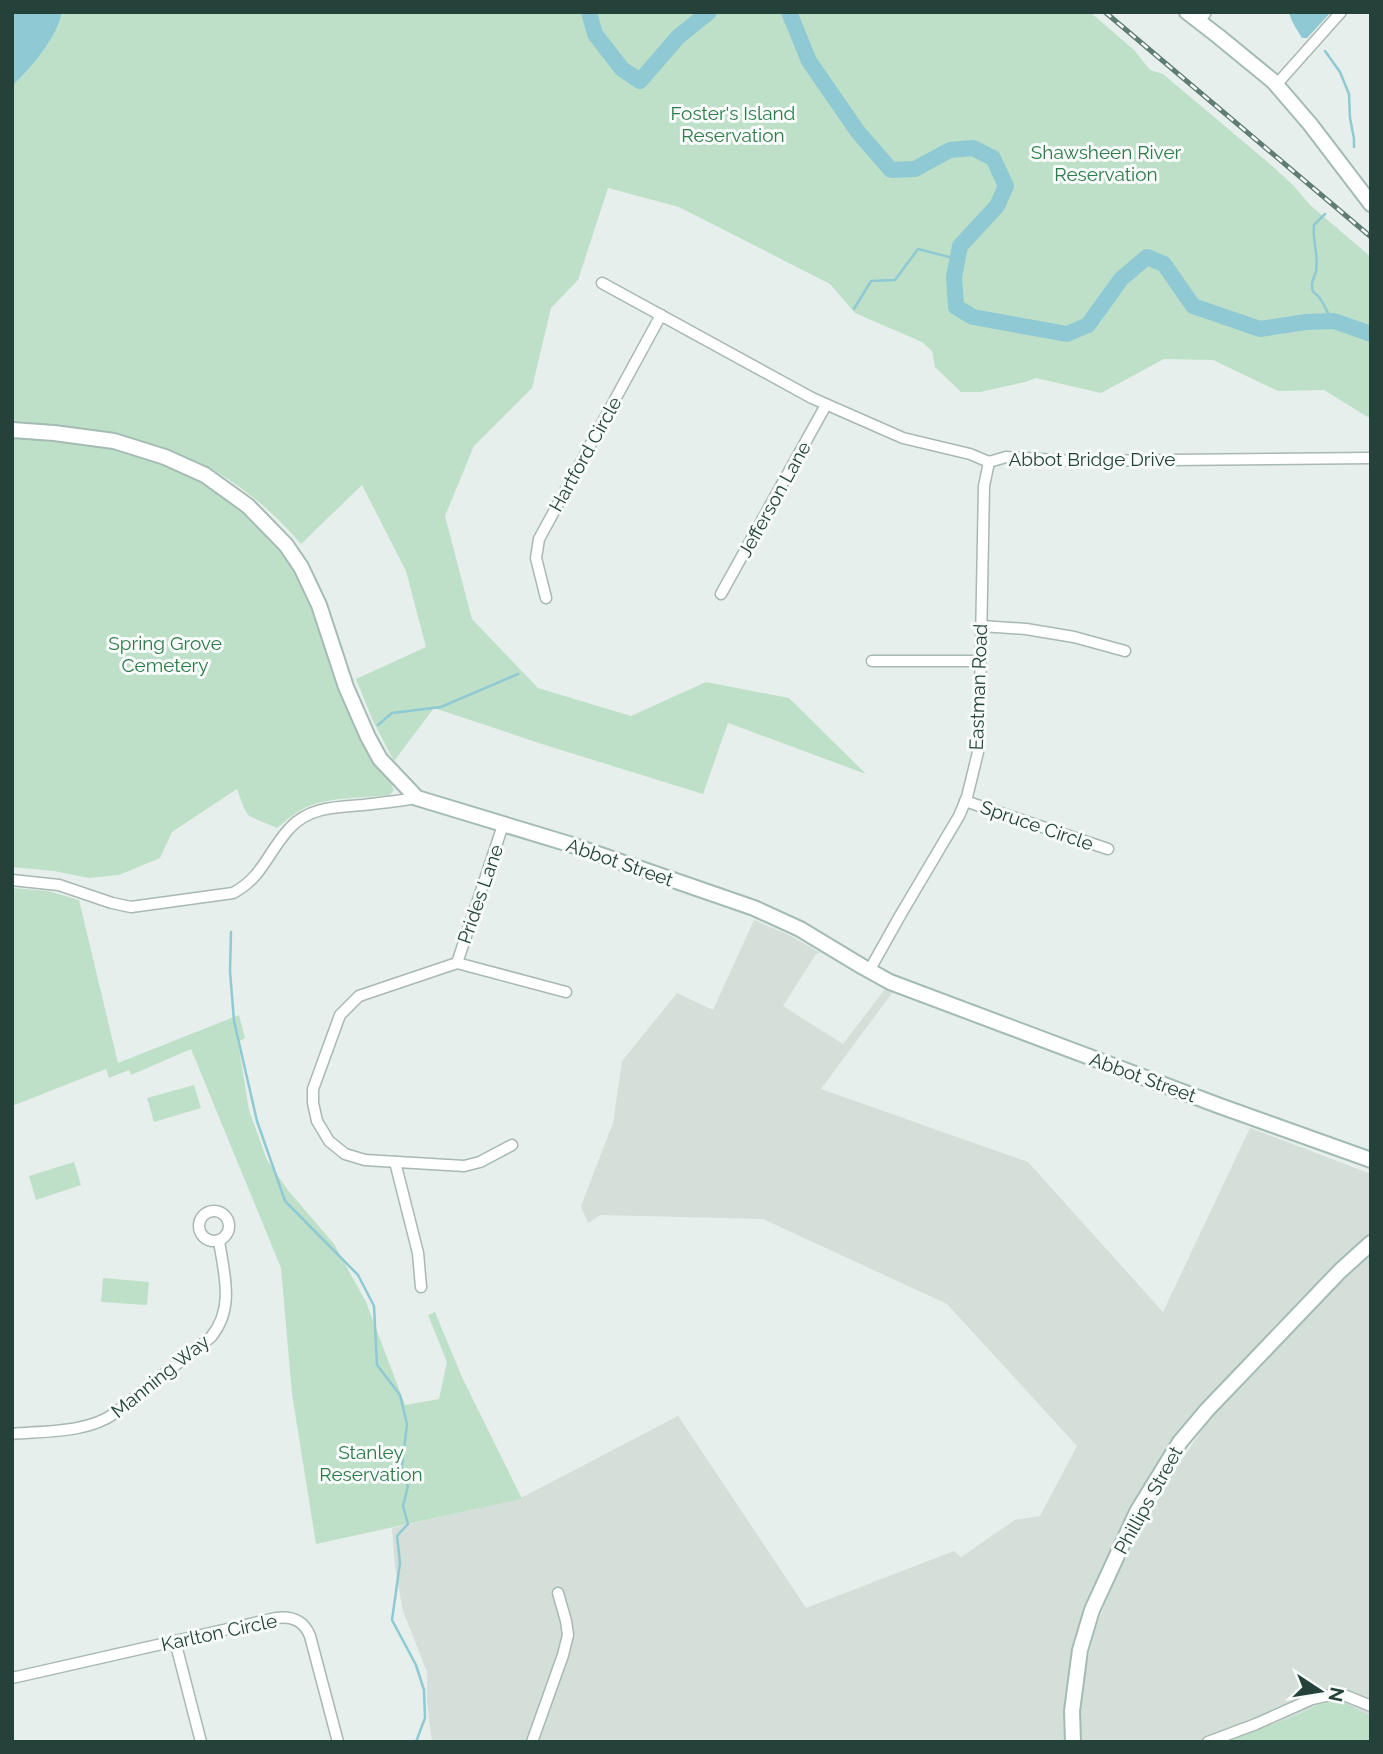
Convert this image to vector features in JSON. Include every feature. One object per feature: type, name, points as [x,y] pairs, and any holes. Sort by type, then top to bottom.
[{"type":"street","points":[[1276,85],[1341,12]]},
{"type":"street","points":[[1196,15],[1276,85],[1310,124],[1371,204]]},
{"type":"street","name":"Abbot Bridge Drive","points":[[602,283],[826,405],[903,438],[970,454],[989,462],[1006,457],[1072,461],[1371,458]]},
{"type":"street","name":"Hartford Circle","points":[[547,598],[536,558],[539,539],[661,315]]},
{"type":"street","name":"Jefferson Lane","points":[[721,594],[826,405]]},
{"type":"street","points":[[12,430],[114,441],[165,457],[205,475],[248,506],[286,545],[301,567],[319,605],[346,687],[368,737],[380,759],[416,798]]},
{"type":"street","name":"Eastman Road","points":[[869,971],[959,816],[979,748],[984,486],[989,462]]},
{"type":"street","points":[[981,626],[1027,629],[1074,637],[1125,651]]},
{"type":"street","points":[[872,661],[980,662]]},
{"type":"street","points":[[12,880],[59,885],[131,907],[233,893],[253,880],[287,830],[302,817],[322,809],[416,798]]},
{"type":"street","name":"Abbot Street","points":[[416,798],[590,851],[754,908],[815,937],[890,982],[1371,1160]]},
{"type":"street","name":"Spruce Circle","points":[[965,801],[1108,849]]},
{"type":"street","name":"Prides Lane","points":[[457,963],[503,825]]},
{"type":"street","points":[[512,1145],[480,1162],[464,1166],[365,1160],[345,1154],[329,1141],[317,1121],[313,1089],[340,1015],[359,996],[457,963],[566,992]]},
{"type":"street","points":[[396,1162],[418,1253],[421,1287]]},
{"type":"street","name":"Manning Way","points":[[12,1434],[80,1428],[99,1423],[211,1337],[221,1323],[227,1302],[219,1241]]},
{"type":"street","name":"Phillips Street","points":[[1073,1742],[1072,1711],[1080,1650],[1092,1610],[1144,1501],[1180,1442],[1207,1410],[1340,1271],[1371,1243]]},
{"type":"street","points":[[532,1742],[568,1635],[558,1593]]},
{"type":"street","name":"Karlton Circle","points":[[12,1678],[287,1617],[298,1620],[306,1627],[310,1636],[338,1742]]},
{"type":"street","points":[[175,1641],[201,1742]]},
{"type":"street","points":[[1208,1742],[1312,1699],[1339,1693],[1371,1706]]},
{"type":"shaded area","points":[[754,920],[821,953],[816,954],[783,1006],[843,1044],[885,989],[892,993],[821,1089],[1028,1162],[1163,1312],[1250,1128],[1371,1174],[1371,1234],[1204,1403],[1102,1575],[1068,1742],[432,1742],[427,1702],[427,1672],[403,1611],[395,1567],[392,1528],[519,1499],[678,1416],[806,1608],[954,1551],[961,1557],[1015,1520],[1040,1516],[1077,1446],[947,1304],[763,1219],[601,1215],[588,1223],[581,1206],[613,1123],[622,1061],[677,993],[713,1010]]},
{"type":"shaded area","points":[[1371,1253],[1371,1742],[1081,1742],[1079,1718],[1082,1685],[1099,1619],[1119,1570],[1173,1473],[1210,1418],[1233,1392]]},
{"type":"green space","points":[[62,12],[1090,12],[1134,50],[1150,70],[1163,74],[1270,164],[1310,205],[1371,257],[1371,419],[1324,390],[1278,391],[1213,360],[1164,359],[1101,393],[1036,378],[980,392],[961,392],[935,367],[932,351],[922,342],[855,313],[830,284],[679,207],[608,188],[578,280],[551,308],[532,388],[474,446],[445,516],[472,619],[538,688],[631,716],[706,682],[789,698],[866,774],[728,723],[703,794],[434,708],[394,761],[373,721],[356,679],[426,647],[406,571],[362,485],[301,544],[270,512],[236,484],[177,453],[134,442],[12,425],[12,86],[35,62],[49,42]]},
{"type":"green space","name":"Spring Grove Cemetery","points":[[12,436],[61,438],[108,447],[164,463],[202,480],[244,509],[280,547],[295,569],[326,647],[394,790],[390,795],[318,803],[300,810],[277,828],[249,816],[237,789],[172,832],[160,858],[119,875],[89,878],[12,867]]},
{"type":"green space","name":"Stanley Reservation","points":[[12,888],[48,891],[79,900],[118,1063],[239,1015],[245,1038],[238,1042],[249,1110],[267,1160],[287,1189],[334,1244],[366,1302],[405,1405],[439,1399],[447,1362],[428,1315],[435,1312],[461,1375],[522,1499],[316,1544],[292,1394],[281,1268],[191,1049],[131,1075],[129,1070],[109,1078],[106,1069],[12,1106]]},
{"type":"green space","points":[[194,1085],[201,1108],[154,1122],[147,1098]]},
{"type":"green space","points":[[74,1162],[81,1185],[36,1200],[29,1176]]},
{"type":"green space","points":[[103,1278],[149,1282],[147,1305],[101,1302]]},
{"type":"green space","points":[[1340,1700],[1371,1717],[1371,1742],[1226,1742],[1300,1714],[1326,1701]]},
{"type":"water","points":[[12,12],[62,12],[49,42],[35,62],[12,86]]},
{"type":"water","points":[[1289,12],[1331,12],[1307,38],[1302,38]]},
{"type":"waterway","points":[[589,12],[595,34],[622,69],[640,81],[678,37],[709,12]]},
{"type":"waterway","points":[[789,12],[809,61],[858,132],[891,170],[915,169],[950,150],[973,148],[993,158],[1006,186],[997,206],[960,246],[954,277],[956,307],[973,317],[1067,334],[1088,325],[1121,279],[1147,257],[1164,264],[1193,306],[1260,329],[1334,321],[1371,334]]},
{"type":"waterway","points":[[1325,51],[1340,72],[1349,94],[1354,147]]},
{"type":"waterway","points":[[1325,214],[1314,225],[1317,265],[1312,287],[1334,321]]},
{"type":"waterway","points":[[854,309],[871,281],[895,280],[918,249],[957,259]]},
{"type":"waterway","points":[[378,725],[392,713],[441,707],[518,674]]},
{"type":"waterway","points":[[231,932],[230,971],[234,1021],[257,1121],[285,1201],[358,1275],[374,1306],[377,1365],[400,1395],[407,1424],[401,1474],[408,1486],[403,1506],[408,1524],[397,1536],[400,1563],[392,1620],[416,1665],[424,1690],[425,1718],[416,1742]]},
{"type":"railway","points":[[1105,12],[1371,237]]},
{"type":"park label","name":"Foster's Island Reservation","points":[[733,124]]},
{"type":"park label","name":"Shawsheen River Reservation","points":[[1106,163]]}]
